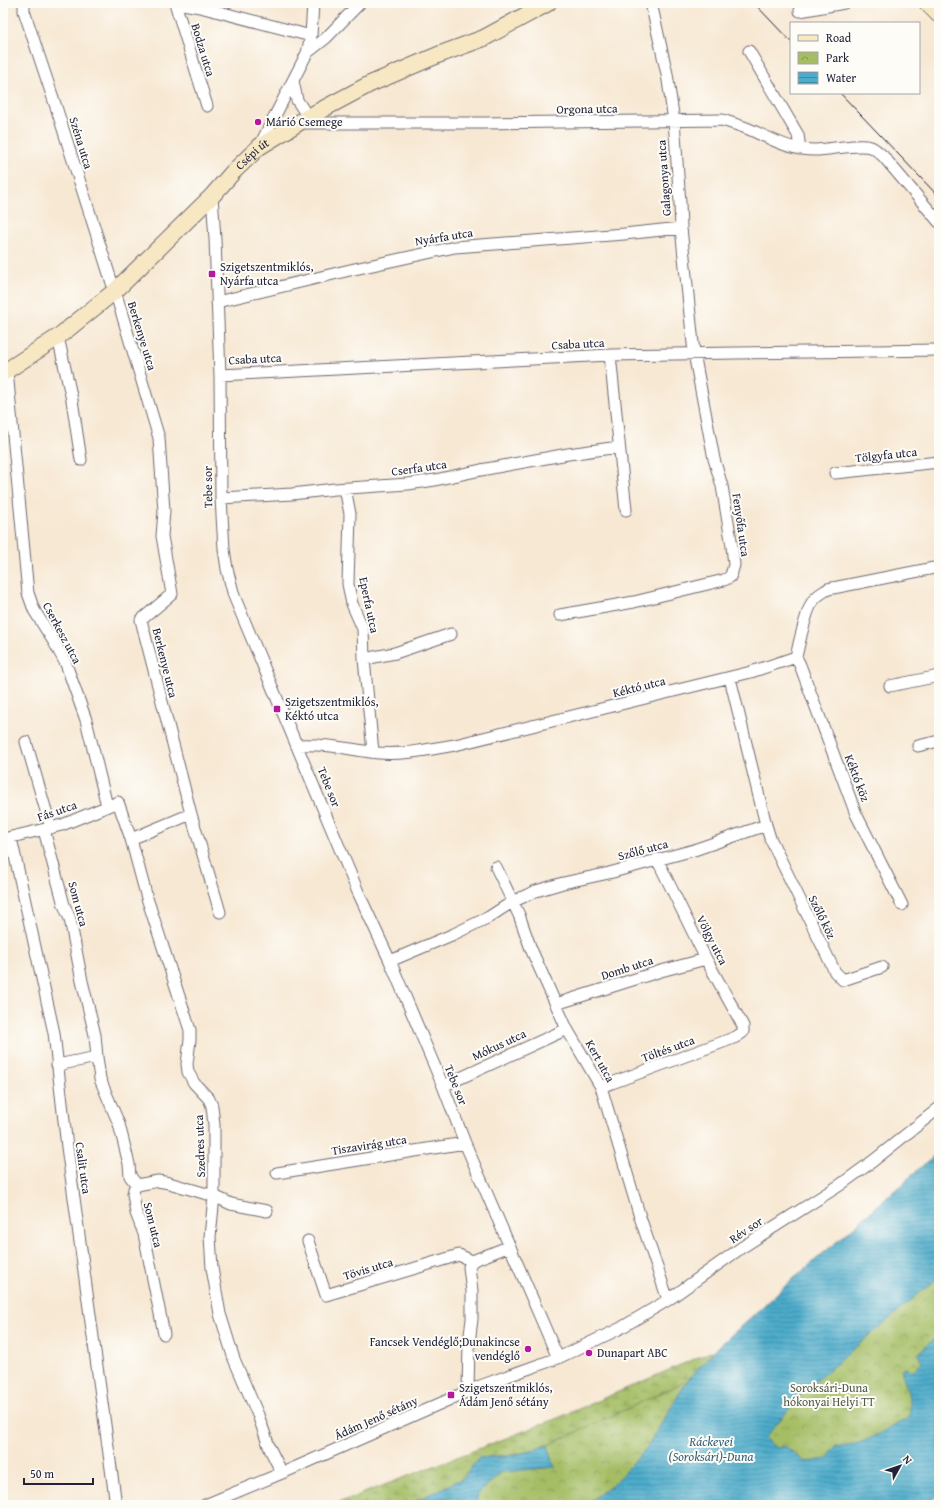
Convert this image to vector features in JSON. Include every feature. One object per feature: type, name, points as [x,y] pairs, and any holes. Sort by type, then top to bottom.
[{"type":"street","name":"Széna utca","points":[[24,3],[24,11],[115,291]]},
{"type":"street","points":[[176,3],[200,7],[311,36]]},
{"type":"street","name":"Bodza utca","points":[[176,3],[207,106]]},
{"type":"street","points":[[259,147],[307,53],[311,36],[313,3]]},
{"type":"street","points":[[307,53],[326,38],[360,3]]},
{"type":"street","name":"Csépi út","points":[[5,372],[58,337],[115,291],[212,196],[233,172],[259,147],[304,120],[370,84],[438,55],[484,38],[548,3]]},
{"type":"street","name":"Galagonya utca","points":[[651,3],[674,121],[680,203],[680,228],[694,353]]},
{"type":"street","points":[[800,11],[844,3]]},
{"type":"street","points":[[927,3],[939,15]]},
{"type":"street","points":[[749,51],[798,135],[800,149]]},
{"type":"street","points":[[293,81],[297,100],[304,120]]},
{"type":"street","name":"Orgona utca","points":[[304,120],[483,123],[722,120],[750,129],[780,144],[800,149],[816,150],[861,146],[870,147],[883,156],[939,222]]},
{"type":"street","name":"Tebe sor","points":[[212,196],[220,374],[221,498],[224,550],[234,596],[358,892],[390,961],[443,1086],[465,1143],[558,1358]]},
{"type":"street","name":"Nyárfa utca","points":[[217,302],[350,270],[455,247],[624,234],[680,228]]},
{"type":"street","name":"Berkenye utca","points":[[115,291],[158,438],[164,511],[162,536],[172,594],[141,620],[191,814],[220,912]]},
{"type":"street","points":[[58,337],[72,400],[81,460]]},
{"type":"street","name":"Csaba utca","points":[[220,374],[610,355],[939,350]]},
{"type":"street","name":"Fenyőfa utca","points":[[560,615],[634,602],[724,580],[730,577],[734,565],[732,546],[722,486],[714,459],[694,353]]},
{"type":"street","points":[[610,355],[626,510]]},
{"type":"street","name":"Cserkesz utca","points":[[5,372],[28,593],[34,610],[66,664],[86,720],[107,806]]},
{"type":"street","name":"Cserfa utca","points":[[221,498],[292,494],[345,488],[408,484],[619,447]]},
{"type":"street","name":"Tölgyfa utca","points":[[835,473],[939,462]]},
{"type":"street","name":"Eperfa utca","points":[[345,488],[350,514],[348,584],[352,604],[363,629],[364,659],[373,752]]},
{"type":"street","points":[[796,657],[808,612],[812,602],[818,595],[828,589],[939,567]]},
{"type":"street","points":[[364,659],[396,653],[451,634]]},
{"type":"street","name":"Kéktó utca","points":[[297,744],[313,744],[399,754],[455,745],[730,678],[796,657]]},
{"type":"street","name":"Kéktó köz","points":[[796,657],[856,814],[902,905]]},
{"type":"street","points":[[890,686],[939,676]]},
{"type":"street","points":[[730,678],[766,825]]},
{"type":"street","points":[[918,746],[939,741]]},
{"type":"street","name":"Som utca","points":[[26,742],[48,829],[64,905],[70,919],[82,981],[95,1035],[100,1079],[119,1124],[129,1164],[130,1176],[137,1186],[134,1189],[133,1194],[136,1213],[144,1234],[164,1334]]},
{"type":"street","name":"Fás utca","points":[[7,838],[62,825],[118,802]]},
{"type":"street","name":"Szedres utca","points":[[118,802],[131,838],[147,898],[190,1030],[187,1064],[188,1072],[194,1083],[209,1099],[212,1106],[214,1125],[214,1196],[210,1237],[212,1268],[220,1314],[234,1358],[258,1415],[270,1449],[282,1473]]},
{"type":"street","points":[[131,838],[191,814]]},
{"type":"street","name":"Szőlő utca","points":[[390,961],[454,934],[489,917],[512,902],[536,892],[562,883],[609,873],[694,850],[766,825]]},
{"type":"street","name":"Szőlő köz","points":[[766,825],[773,845],[835,972],[843,980],[882,967]]},
{"type":"street","name":"Csalit utca","points":[[7,838],[54,1034],[67,1148],[116,1505]]},
{"type":"street","name":"Völgy utca","points":[[657,860],[706,959],[743,1026],[744,1032]]},
{"type":"street","name":"Kert utca","points":[[496,867],[519,916],[531,949],[567,1029],[601,1087],[640,1217],[668,1300]]},
{"type":"street","name":"Domb utca","points":[[556,1004],[661,971],[706,959]]},
{"type":"street","name":"Mókus utca","points":[[443,1086],[567,1029]]},
{"type":"street","name":"Töltés utca","points":[[601,1087],[736,1037],[744,1032]]},
{"type":"street","points":[[57,1065],[97,1057]]},
{"type":"street","name":"Rév sor","points":[[558,1358],[619,1329],[668,1300],[741,1248],[840,1185],[873,1162],[939,1108]]},
{"type":"street","name":"Tiszavirág utca","points":[[276,1173],[465,1143]]},
{"type":"street","points":[[137,1186],[158,1181],[214,1196],[231,1204],[267,1211]]},
{"type":"street","name":"Tövis utca","points":[[308,1241],[326,1296],[459,1255],[472,1261]]},
{"type":"street","points":[[468,1391],[469,1343],[472,1319],[472,1291],[469,1266],[472,1261],[510,1246]]},
{"type":"street","name":"Ádám Jenő sétány","points":[[206,1505],[468,1391],[558,1358]]},
{"type":"green space","name":"Ráckevei (Soroksári)-Duna","points":[[939,1151],[939,1495],[926,1505],[407,1505],[462,1479],[479,1458],[516,1455],[548,1445],[687,1381],[715,1350]]},
{"type":"green space","points":[[715,1350],[687,1381],[660,1425],[547,1445],[516,1455],[479,1458],[462,1479],[407,1505],[333,1505],[558,1418]]},
{"type":"water","name":"Ráckevei (Soroksári)-Duna","points":[[939,1151],[939,1277],[806,1389],[765,1438],[777,1448],[785,1446],[805,1462],[827,1459],[836,1446],[844,1446],[864,1441],[910,1417],[910,1400],[901,1369],[907,1368],[912,1372],[922,1363],[918,1354],[934,1339],[939,1341],[939,1495],[926,1505],[585,1505],[615,1482],[646,1449],[687,1381],[715,1350]]},
{"type":"water","points":[[548,1445],[555,1467],[502,1472],[478,1494],[476,1505],[465,1505],[456,1498],[447,1497],[440,1500],[439,1505],[407,1505],[462,1479],[479,1458],[516,1455]]},
{"type":"tram line","points":[[754,3],[790,41]]},
{"type":"tram line","points":[[841,94],[939,197]]},
{"type":"place","name":"Márió Csemege","points":[[258,122]]},
{"type":"place","name":"Szigetszentmiklós, Nyárfa utca","points":[[212,274]]},
{"type":"place","name":"Szigetszentmiklós, Kéktó utca","points":[[277,709]]},
{"type":"place","name":"Fancsek Vendéglő;Dunakincse vendéglő","points":[[528,1349]]},
{"type":"place","name":"Dunapart ABC","points":[[589,1353]]},
{"type":"place","name":"Szigetszentmiklós, Ádám Jenő sétány","points":[[451,1395]]},
{"type":"park label","name":"Soroksári-Duna hókonyai Helyi TT","points":[[829,1395]]}]
